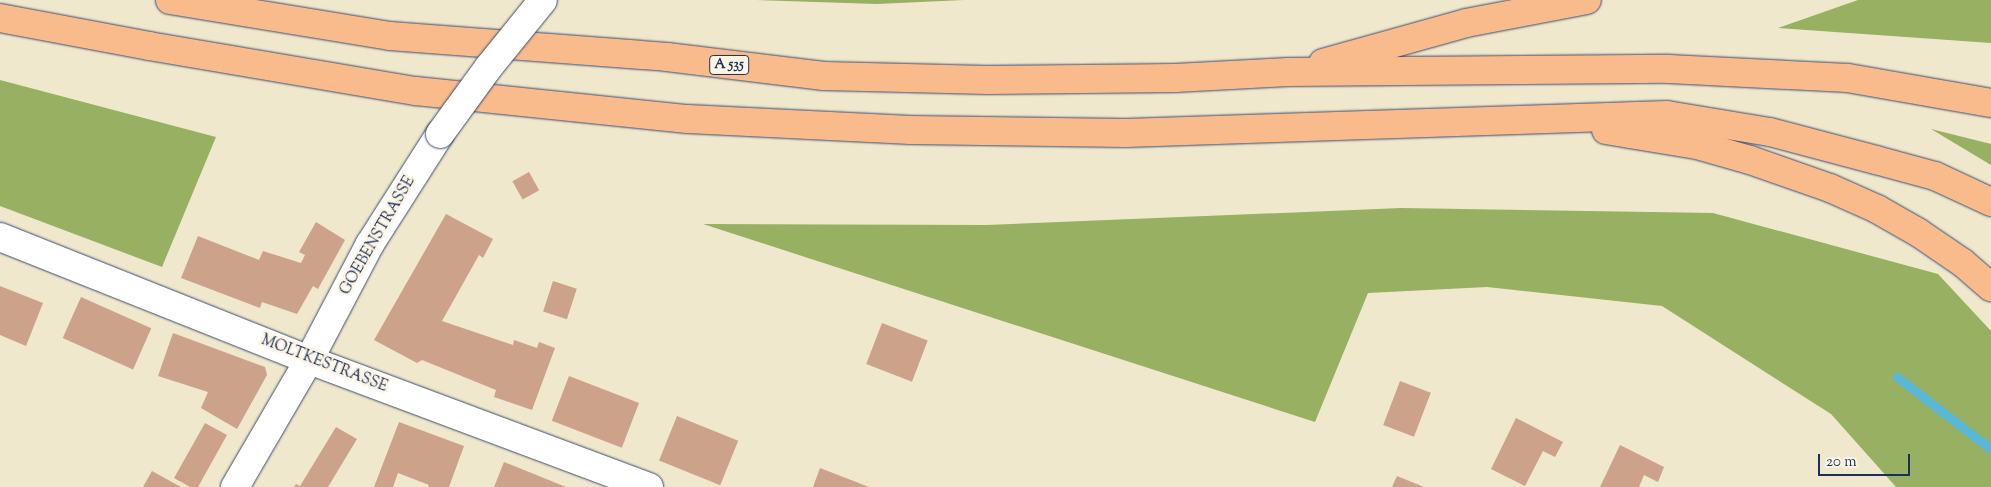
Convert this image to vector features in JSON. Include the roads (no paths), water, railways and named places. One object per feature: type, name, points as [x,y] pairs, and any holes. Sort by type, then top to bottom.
[{"type":"highway","name":"A 535","points":[[170,0],[390,36],[667,57],[824,76],[988,80],[1174,78],[1288,72]]},
{"type":"highway","points":[[1288,72],[1466,23],[1587,0]]},
{"type":"highway","points":[[0,18],[149,46],[416,90],[688,120],[911,130],[1126,133],[1667,115],[1770,132],[1935,176],[1991,202]]},
{"type":"highway","points":[[1288,72],[1669,69],[1848,78],[1991,102]]},
{"type":"highway","points":[[1517,120],[1644,135],[1697,145],[1750,160],[1830,188],[1876,209],[1920,233],[1963,263],[1991,287]]},
{"type":"street","name":"GOEBENSTRASSE","points":[[235,487],[309,360],[370,244],[440,134],[488,68],[543,0]]},
{"type":"street","name":"MOLTKESTRASSE","points":[[0,237],[309,360],[649,487]]},
{"type":"waterway","points":[[1897,377],[1991,449]]}]
